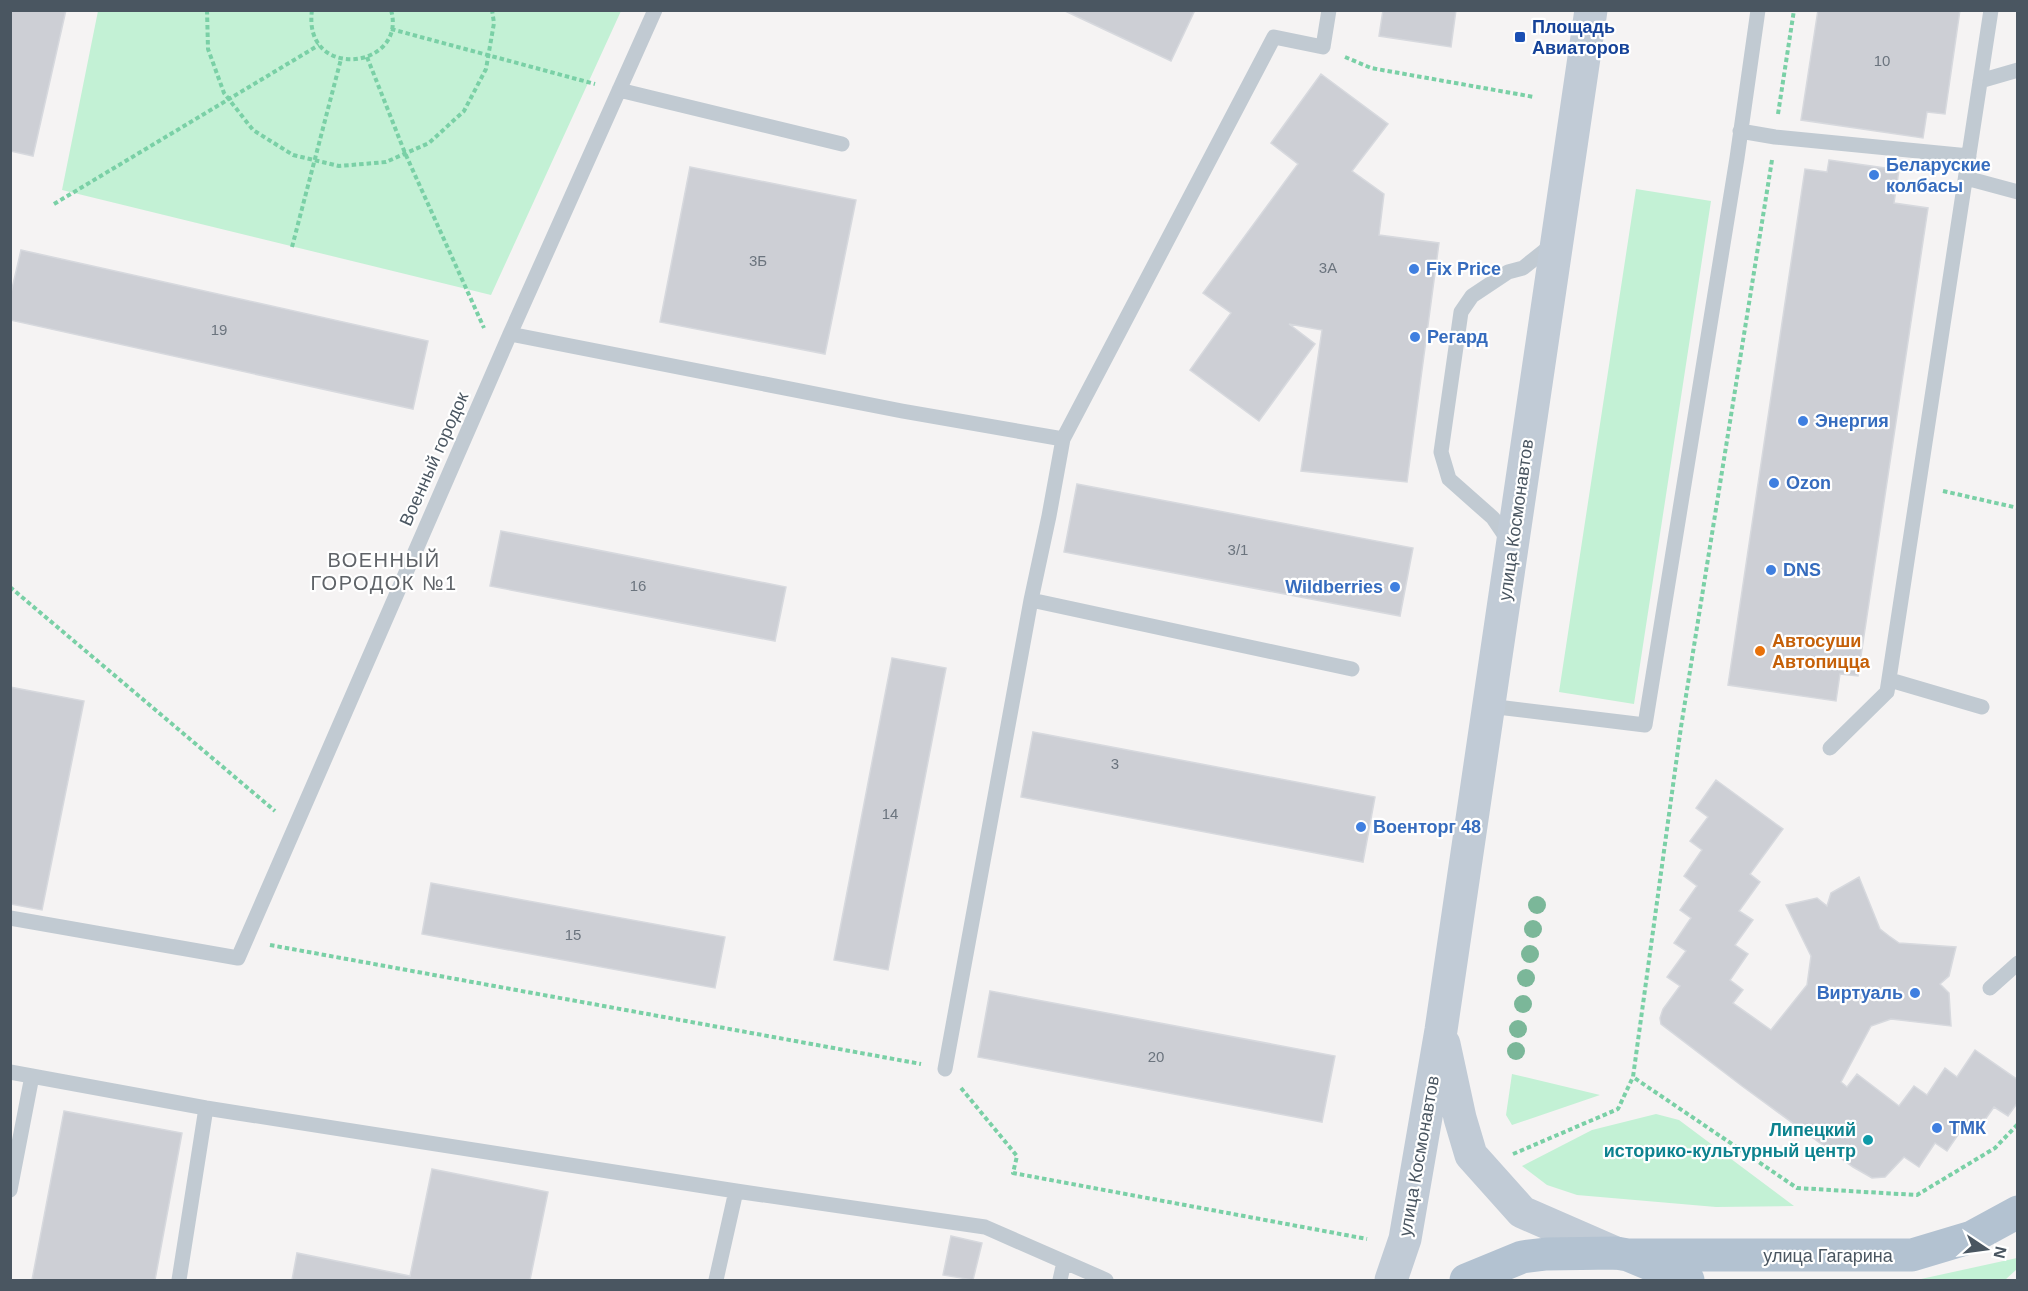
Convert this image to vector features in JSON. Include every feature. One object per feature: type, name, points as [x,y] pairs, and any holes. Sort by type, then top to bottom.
[{"type":"main road","name":"улица Космонавтов","points":[[1390,1281],[1405,1239],[1441,1030],[1591,10]]},
{"type":"main road","name":"улица Космонавтов","points":[[1441,1030],[1471,1155],[1522,1212],[1622,1254]]},
{"type":"main road","name":"улица Гагарина","points":[[1622,1254],[1912,1255],[1972,1237],[2018,1212]]},
{"type":"main road","points":[[1466,1281],[1522,1257],[1546,1254],[1622,1254],[1688,1281]]},
{"type":"lane","name":"Военный городок","points":[[10,918],[238,958],[510,334],[655,10]]},
{"type":"lane","points":[[945,1069],[1030,600],[1063,439],[1274,37],[1323,47],[1329,10]]},
{"type":"lane","points":[[1489,706],[1645,725],[1758,10]]},
{"type":"lane","points":[[1830,748],[1887,692],[1890,680],[1991,10]]},
{"type":"lane","points":[[1980,81],[2018,70]]},
{"type":"lane","points":[[619,90],[842,144]]},
{"type":"lane","points":[[1740,131],[1775,137],[1969,156]]},
{"type":"lane","points":[[1966,178],[2018,192]]},
{"type":"lane","points":[[1512,547],[1493,518],[1449,479],[1441,452],[1461,312],[1472,296],[1509,272],[1523,268],[1557,240]]},
{"type":"lane","points":[[510,334],[902,411],[1063,439]]},
{"type":"lane","points":[[1030,600],[1352,669]]},
{"type":"lane","points":[[1890,680],[1982,707]]},
{"type":"lane","points":[[1990,988],[2018,963]]},
{"type":"lane","points":[[10,1072],[206,1108],[736,1191],[985,1227],[1106,1281]]},
{"type":"lane","points":[[10,1190],[32,1076]]},
{"type":"lane","points":[[179,1281],[206,1108]]},
{"type":"lane","points":[[716,1281],[736,1191]]},
{"type":"lane","points":[[1060,1281],[1064,1262]]},
{"type":"path","points":[[207,10],[208,49],[224,93],[254,130],[293,155],[339,166],[386,162],[429,143],[464,111],[486,69],[494,23],[492,10]]},
{"type":"path","points":[[312,10],[313,33],[319,45],[329,54],[354,61],[378,51],[387,41],[391,29],[391,10]]},
{"type":"path","points":[[1509,1156],[1618,1109],[1633,1077],[1681,727],[1794,10]]},
{"type":"path","points":[[391,29],[619,90]]},
{"type":"path","points":[[54,204],[319,45]]},
{"type":"path","points":[[1323,47],[1371,68],[1534,97]]},
{"type":"path","points":[[367,57],[405,153],[484,328]]},
{"type":"path","points":[[292,247],[341,59]]},
{"type":"path","points":[[1919,486],[2018,508]]},
{"type":"path","points":[[10,587],[294,827]]},
{"type":"path","points":[[246,940],[945,1069],[1017,1156],[1013,1173],[1366,1239]]},
{"type":"path","points":[[1633,1077],[1797,1188],[1917,1195],[1995,1148],[2018,1124]]},
{"type":"green space","points":[[98,10],[621,11],[491,295],[62,190]]},
{"type":"green space","points":[[1636,189],[1711,201],[1634,704],[1559,692]]},
{"type":"green space","points":[[1512,1074],[1600,1095],[1512,1125],[1506,1115]]},
{"type":"green space","points":[[1656,1114],[1679,1120],[1794,1206],[1716,1207],[1577,1195],[1547,1185],[1522,1166],[1592,1130]]},
{"type":"green space","points":[[2017,1258],[2017,1269],[2005,1280],[1879,1280],[1921,1279]]},
{"type":"building","points":[[10,10],[66,10],[33,156],[10,151]]},
{"type":"building","points":[[1063,10],[1195,10],[1171,61]]},
{"type":"building","points":[[1383,10],[1456,10],[1451,47],[1379,36]]},
{"type":"building","points":[[1818,10],[1960,10],[1945,114],[1927,112],[1923,138],[1801,120]]},
{"type":"building","points":[[1321,74],[1388,124],[1352,171],[1384,194],[1379,235],[1439,243],[1407,482],[1301,471],[1322,330],[1289,324],[1315,344],[1259,421],[1190,370],[1231,313],[1203,293],[1298,164],[1271,143]]},
{"type":"building","points":[[1829,160],[1899,170],[1894,203],[1928,208],[1858,676],[1840,674],[1836,701],[1728,685],[1805,169],[1827,172]]},
{"type":"building","points":[[690,167],[856,200],[825,354],[660,322]]},
{"type":"building","points":[[21,250],[428,341],[413,409],[10,320],[10,297]]},
{"type":"building","points":[[1077,484],[1413,548],[1400,616],[1064,552]]},
{"type":"building","points":[[501,531],[786,587],[775,641],[490,586]]},
{"type":"building","points":[[892,658],[946,668],[888,970],[834,960]]},
{"type":"building","points":[[10,687],[84,701],[42,910],[10,904]]},
{"type":"building","points":[[1033,732],[1375,797],[1363,862],[1021,797]]},
{"type":"building","points":[[1716,780],[1783,829],[1750,874],[1760,882],[1739,911],[1753,920],[1735,945],[1748,954],[1730,980],[1743,990],[1733,1003],[1771,1030],[1807,985],[1811,956],[1786,905],[1817,898],[1827,906],[1831,893],[1859,877],[1880,929],[1889,936],[1899,943],[1956,947],[1949,976],[1940,984],[1949,993],[1951,1026],[1891,1019],[1871,1026],[1841,1082],[1847,1087],[1857,1074],[1899,1106],[1914,1086],[1927,1095],[1945,1068],[1957,1077],[1975,1050],[2018,1080],[2018,1102],[2008,1116],[1994,1107],[1977,1131],[1966,1123],[1947,1151],[1935,1143],[1919,1167],[1904,1157],[1885,1177],[1872,1178],[1853,1167],[1742,1086],[1661,1024],[1663,1009],[1680,986],[1667,977],[1686,951],[1674,943],[1691,918],[1680,910],[1697,886],[1684,876],[1702,850],[1690,841],[1708,817],[1696,808]]},
{"type":"building","points":[[431,883],[725,937],[715,988],[422,934]]},
{"type":"building","points":[[990,991],[1335,1056],[1322,1122],[978,1057]]},
{"type":"building","points":[[64,1111],[182,1133],[155,1280],[32,1280]]},
{"type":"building","points":[[432,1169],[548,1192],[530,1280],[292,1280],[297,1253],[410,1276]]},
{"type":"building","points":[[951,1236],[982,1243],[973,1280],[943,1275]]},
{"type":"place","name":"Площадь Авиаторов","points":[[1520,37]]},
{"type":"place","name":"Беларуские колбасы","points":[[1874,175]]},
{"type":"place","name":"Fix Price","points":[[1414,269]]},
{"type":"place","name":"Регард","points":[[1415,337]]},
{"type":"place","name":"Энергия","points":[[1803,421]]},
{"type":"place","name":"Ozon","points":[[1774,483]]},
{"type":"place","name":"DNS","points":[[1771,570]]},
{"type":"place","name":"Wildberries","points":[[1395,587]]},
{"type":"place","name":"Автосуши Автопицца","points":[[1760,651]]},
{"type":"place","name":"Военторг 48","points":[[1361,827]]},
{"type":"place","name":"Виртуаль","points":[[1915,993]]},
{"type":"place","name":"ТМК","points":[[1937,1128]]},
{"type":"place","name":"Липецкий историко-культурный центр","points":[[1868,1140]]},
{"type":"district","name":"ВОЕННЫЙ ГОРОДОК №1","points":[[384,572]]}]
